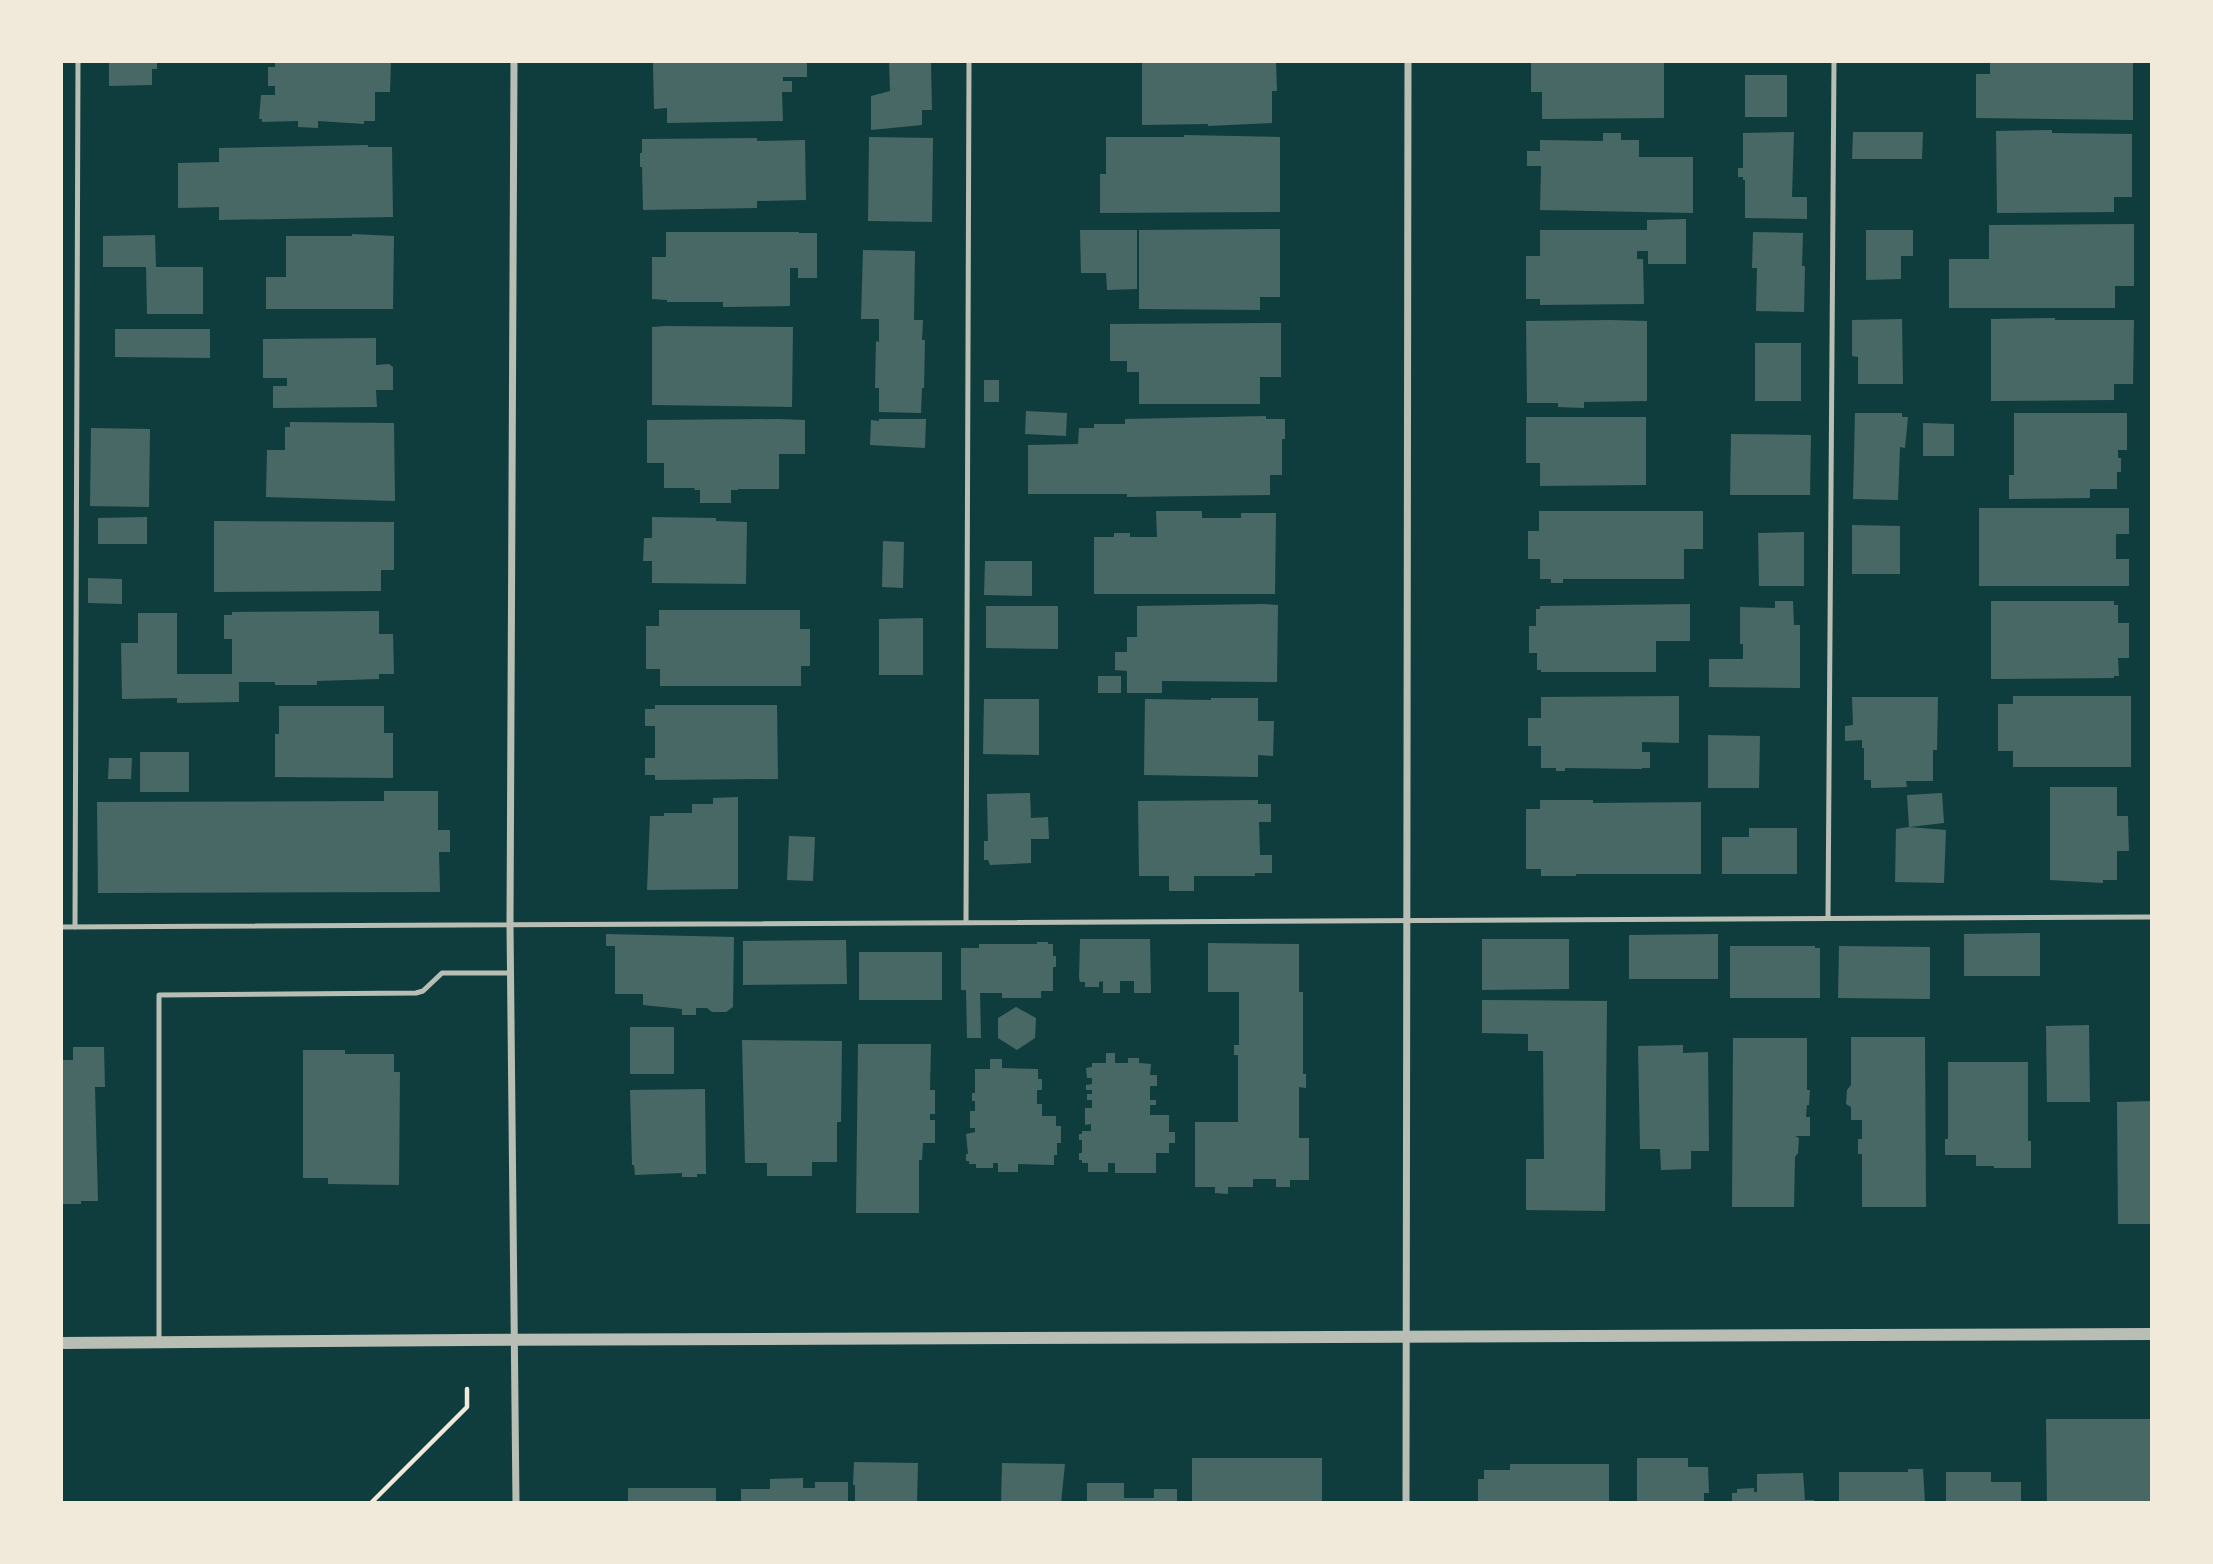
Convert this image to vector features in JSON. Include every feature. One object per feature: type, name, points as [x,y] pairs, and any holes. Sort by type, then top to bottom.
[{"type":"street","points":[[514,61],[510,924],[516,1503]]},
{"type":"street","points":[[1406,1503],[1408,61]]},
{"type":"street","points":[[61,1343],[2152,1334]]},
{"type":"lane","points":[[75,928],[78,61]]},
{"type":"lane","points":[[966,922],[969,61]]},
{"type":"lane","points":[[1828,918],[1834,61]]},
{"type":"lane","points":[[61,928],[2152,917]]},
{"type":"lane","points":[[159,1342],[159,995],[416,993],[423,991],[442,973],[511,973]]},
{"type":"path","points":[[371,1503],[467,1407],[467,1389]]},
{"type":"path","points":[[467,1407],[475,1407]]},
{"type":"building","points":[[109,61],[157,61],[157,69],[152,69],[152,85],[109,86]]},
{"type":"building","points":[[275,61],[391,61],[390,92],[375,92],[375,121],[364,121],[364,124],[318,121],[318,128],[298,127],[298,121],[262,122],[262,119],[259,119],[261,95],[275,95],[275,86],[268,86],[268,67],[275,67]]},
{"type":"building","points":[[807,61],[807,77],[783,77],[783,81],[792,81],[792,92],[782,92],[783,121],[667,123],[667,108],[654,109],[653,63]]},
{"type":"building","points":[[889,61],[931,61],[932,110],[922,110],[922,125],[871,130],[871,96],[890,91]]},
{"type":"building","points":[[1142,61],[1276,61],[1277,91],[1272,91],[1272,123],[1142,125]]},
{"type":"building","points":[[1531,61],[1664,61],[1664,118],[1542,119],[1542,92],[1531,92]]},
{"type":"building","points":[[1990,61],[2133,61],[2133,120],[1976,118],[1976,74],[1990,74]]},
{"type":"building","points":[[1745,75],[1787,75],[1787,117],[1745,117]]},
{"type":"building","points":[[2052,130],[2052,133],[2132,134],[2132,197],[2114,197],[2114,212],[1997,213],[1996,131]]},
{"type":"building","points":[[1794,132],[1792,197],[1807,197],[1807,219],[1745,218],[1745,180],[1738,177],[1738,168],[1743,168],[1743,133]]},
{"type":"building","points":[[1853,132],[1923,132],[1922,159],[1852,159]]},
{"type":"building","points":[[1603,133],[1621,133],[1621,140],[1639,140],[1639,157],[1693,157],[1693,213],[1540,210],[1541,166],[1527,166],[1527,151],[1540,151],[1540,140],[1603,141]]},
{"type":"building","points":[[869,137],[933,138],[932,222],[868,221]]},
{"type":"building","points":[[1106,137],[1280,137],[1280,212],[1100,213],[1100,174],[1106,174]]},
{"type":"building","points":[[757,138],[757,141],[805,140],[806,200],[757,201],[757,208],[643,210],[640,167],[642,139]]},
{"type":"building","points":[[368,145],[392,147],[393,217],[219,220],[219,207],[178,208],[178,163],[219,162],[219,148]]},
{"type":"building","points":[[1686,219],[1686,264],[1648,264],[1648,251],[1637,251],[1637,259],[1643,259],[1644,304],[1540,305],[1540,299],[1526,299],[1526,256],[1540,256],[1540,230],[1647,230],[1647,220]]},
{"type":"building","points":[[2134,224],[2134,286],[2115,286],[2115,308],[1949,308],[1949,259],[1989,259],[1989,225]]},
{"type":"building","points":[[1280,229],[1280,297],[1260,297],[1260,310],[1139,309],[1139,230]]},
{"type":"building","points":[[1080,230],[1137,230],[1137,289],[1107,290],[1106,273],[1081,273]]},
{"type":"building","points":[[1866,230],[1913,230],[1913,256],[1901,256],[1901,279],[1866,280]]},
{"type":"building","points":[[666,232],[817,233],[817,278],[798,278],[798,268],[790,268],[790,306],[723,307],[723,302],[667,302],[652,299],[652,257],[666,257]]},
{"type":"building","points":[[1753,232],[1803,233],[1804,312],[1756,311],[1757,268],[1752,268]]},
{"type":"building","points":[[155,235],[156,267],[203,267],[203,314],[147,314],[146,267],[103,267],[103,236]]},
{"type":"building","points":[[286,236],[394,236],[393,309],[266,309],[266,277],[286,277]]},
{"type":"building","points":[[863,250],[915,251],[914,320],[923,320],[922,340],[925,340],[921,413],[879,412],[879,388],[875,388],[879,319],[861,319]]},
{"type":"building","points":[[1902,319],[1903,384],[1858,384],[1858,357],[1852,356],[1852,320]]},
{"type":"building","points":[[1991,319],[2134,320],[2133,384],[2114,384],[2114,400],[1991,401]]},
{"type":"building","points":[[1526,321],[1647,321],[1647,401],[1584,402],[1584,408],[1558,407],[1558,403],[1527,403]]},
{"type":"building","points":[[1281,323],[1281,377],[1260,377],[1260,404],[1139,404],[1139,372],[1127,372],[1127,361],[1110,361],[1110,324]]},
{"type":"building","points":[[652,327],[793,327],[792,407],[652,405]]},
{"type":"building","points":[[115,329],[210,329],[210,358],[115,357]]},
{"type":"building","points":[[376,338],[376,365],[389,364],[393,367],[393,390],[376,390],[377,407],[273,408],[273,386],[287,386],[287,378],[263,378],[263,339]]},
{"type":"building","points":[[1755,343],[1801,343],[1801,401],[1755,401]]},
{"type":"building","points":[[984,380],[999,380],[999,402],[984,402]]},
{"type":"building","points":[[1026,411],[1067,413],[1066,436],[1025,434]]},
{"type":"building","points":[[1855,413],[1902,413],[1902,417],[1908,417],[1905,448],[1900,447],[1898,500],[1853,499]]},
{"type":"building","points":[[2014,413],[2127,413],[2127,450],[2118,450],[2121,472],[2117,472],[2117,489],[2090,489],[2090,498],[2009,499],[2009,475],[2014,475]]},
{"type":"building","points":[[1266,416],[1266,419],[1285,419],[1282,475],[1270,475],[1270,495],[1127,497],[1127,494],[1028,494],[1028,445],[1078,444],[1079,428],[1094,428],[1094,424],[1125,424],[1125,419]]},
{"type":"building","points":[[1526,417],[1646,417],[1646,485],[1540,486],[1540,463],[1526,463]]},
{"type":"building","points":[[926,419],[925,448],[870,445],[871,420]]},
{"type":"building","points":[[647,420],[805,420],[805,454],[779,454],[779,489],[731,490],[731,503],[700,503],[700,490],[664,488],[664,463],[647,463]]},
{"type":"building","points":[[290,422],[394,423],[395,501],[266,497],[267,450],[285,450],[285,427],[290,427]]},
{"type":"building","points":[[1923,423],[1954,424],[1954,456],[1923,456]]},
{"type":"building","points":[[91,428],[150,429],[149,507],[90,506]]},
{"type":"building","points":[[1731,434],[1811,435],[1810,495],[1730,495]]},
{"type":"building","points":[[1979,508],[2129,508],[2129,534],[2116,534],[2116,559],[2129,559],[2129,586],[1979,586]]},
{"type":"building","points":[[1156,511],[1202,511],[1202,518],[1241,518],[1241,513],[1276,513],[1275,594],[1094,594],[1094,537],[1114,537],[1114,533],[1130,533],[1130,537],[1157,537]]},
{"type":"building","points":[[1539,511],[1703,511],[1703,549],[1684,549],[1684,579],[1563,579],[1563,583],[1551,583],[1551,579],[1540,579],[1540,559],[1528,559],[1528,531],[1539,531]]},
{"type":"building","points":[[147,517],[147,544],[98,544],[98,518]]},
{"type":"building","points":[[652,517],[716,518],[716,521],[747,522],[746,584],[652,583],[652,561],[643,561],[644,538],[652,538]]},
{"type":"building","points":[[214,521],[394,522],[394,570],[381,570],[381,591],[214,592]]},
{"type":"building","points":[[1852,525],[1900,526],[1900,574],[1852,574]]},
{"type":"building","points":[[1804,532],[1804,586],[1759,586],[1758,533]]},
{"type":"building","points":[[883,541],[904,542],[903,588],[882,587]]},
{"type":"building","points":[[985,561],[1032,561],[1032,596],[984,595]]},
{"type":"building","points":[[88,578],[122,579],[122,604],[88,603]]},
{"type":"building","points":[[1775,601],[1793,601],[1794,625],[1800,625],[1800,688],[1709,687],[1709,659],[1743,659],[1743,644],[1740,644],[1740,607],[1775,608]]},
{"type":"building","points":[[1991,601],[2114,601],[2114,605],[2118,605],[2118,623],[2129,623],[2129,658],[2118,658],[2119,676],[2114,678],[1991,679]]},
{"type":"building","points":[[1690,604],[1690,641],[1656,641],[1656,672],[1541,672],[1537,670],[1537,653],[1529,653],[1529,626],[1536,626],[1536,609],[1540,609],[1540,606]]},
{"type":"building","points":[[1278,605],[1277,682],[1162,681],[1162,693],[1127,693],[1127,671],[1115,670],[1115,652],[1127,652],[1127,637],[1137,637],[1137,606]]},
{"type":"building","points":[[986,606],[1058,606],[1058,649],[986,648]]},
{"type":"building","points":[[659,610],[800,610],[800,629],[810,629],[810,666],[801,666],[801,686],[660,686],[660,669],[646,669],[646,626],[659,626]]},
{"type":"building","points":[[379,611],[379,634],[393,634],[394,674],[379,674],[379,679],[317,681],[317,685],[239,682],[239,702],[177,703],[177,698],[122,699],[121,643],[138,643],[138,613],[177,613],[177,674],[232,674],[232,639],[224,639],[224,615],[232,615],[232,612]]},
{"type":"building","points":[[923,618],[923,675],[879,675],[879,619]]},
{"type":"building","points":[[1098,676],[1121,676],[1121,693],[1098,693]]},
{"type":"building","points":[[1679,696],[1679,743],[1642,742],[1642,752],[1650,752],[1650,768],[1565,768],[1565,771],[1556,771],[1556,768],[1541,768],[1541,746],[1528,746],[1528,718],[1541,718],[1541,697]]},
{"type":"building","points":[[2013,696],[2131,696],[2131,767],[2013,767],[2013,751],[1998,751],[1998,704],[2013,704]]},
{"type":"building","points":[[1852,697],[1938,697],[1937,750],[1933,750],[1933,781],[1906,781],[1907,787],[1871,788],[1871,780],[1864,780],[1862,740],[1845,741],[1845,726],[1853,725]]},
{"type":"building","points":[[1258,698],[1258,721],[1274,721],[1273,756],[1258,755],[1258,777],[1144,775],[1145,699]]},
{"type":"building","points":[[984,699],[1039,699],[1039,755],[983,754]]},
{"type":"building","points":[[655,705],[777,705],[778,779],[655,780],[655,775],[645,775],[645,758],[655,758],[655,726],[645,726],[645,709],[655,709]]},
{"type":"building","points":[[279,706],[384,706],[384,733],[393,733],[393,778],[275,777],[275,734],[279,734]]},
{"type":"building","points":[[1708,735],[1760,736],[1759,788],[1708,788]]},
{"type":"building","points":[[140,752],[189,752],[189,792],[140,792]]},
{"type":"building","points":[[109,758],[132,758],[131,779],[108,779]]},
{"type":"building","points":[[2050,787],[2117,787],[2117,816],[2128,816],[2129,851],[2117,851],[2117,880],[2103,880],[2103,883],[2050,880]]},
{"type":"building","points":[[384,791],[438,791],[438,830],[450,830],[450,852],[439,852],[440,892],[98,893],[97,802],[384,801]]},
{"type":"building","points":[[1030,793],[1031,818],[1048,817],[1049,839],[1031,839],[1031,863],[990,865],[988,860],[984,860],[984,841],[988,841],[987,794]]},
{"type":"building","points":[[1942,793],[1944,823],[1909,827],[1907,795]]},
{"type":"building","points":[[738,797],[738,889],[647,890],[650,816],[692,813],[692,804],[713,804],[713,798]]},
{"type":"building","points":[[1258,800],[1258,804],[1271,804],[1271,822],[1259,822],[1260,855],[1272,855],[1272,873],[1255,873],[1255,876],[1194,876],[1194,891],[1169,891],[1169,876],[1139,876],[1138,801]]},
{"type":"building","points":[[1540,800],[1593,800],[1593,803],[1701,802],[1701,874],[1541,876],[1541,869],[1526,869],[1526,809],[1540,809]]},
{"type":"building","points":[[1909,827],[1946,830],[1944,883],[1895,882],[1896,829]]},
{"type":"building","points":[[1749,828],[1797,828],[1797,874],[1722,874],[1722,837],[1749,837]]},
{"type":"building","points":[[789,836],[815,837],[813,881],[787,880]]},
{"type":"building","points":[[2040,933],[2040,976],[1964,976],[1964,934]]},
{"type":"building","points":[[606,934],[734,937],[733,1007],[726,1012],[696,1008],[696,1015],[682,1015],[682,1009],[643,1005],[643,994],[615,994],[615,946],[606,946]]},
{"type":"building","points":[[1718,934],[1718,979],[1629,979],[1629,935]]},
{"type":"building","points":[[1080,939],[1150,939],[1151,993],[1134,993],[1134,981],[1120,981],[1120,993],[1103,993],[1103,981],[1099,982],[1099,987],[1085,987],[1085,982],[1080,982],[1079,978]]},
{"type":"building","points":[[1482,939],[1569,939],[1569,989],[1482,990]]},
{"type":"building","points":[[846,940],[847,984],[743,985],[743,941]]},
{"type":"building","points":[[1208,943],[1299,944],[1299,992],[1303,992],[1303,1074],[1306,1074],[1306,1088],[1299,1087],[1299,1138],[1309,1138],[1309,1180],[1290,1180],[1290,1187],[1276,1187],[1276,1179],[1253,1179],[1253,1187],[1228,1187],[1228,1194],[1215,1193],[1215,1187],[1195,1187],[1195,1122],[1238,1122],[1238,1055],[1234,1055],[1234,1045],[1239,1045],[1239,992],[1208,992]]},
{"type":"building","points":[[979,944],[1053,944],[1056,967],[1053,967],[1053,991],[1041,991],[1041,998],[1002,998],[1002,993],[980,993],[981,1038],[967,1038],[966,990],[961,990],[961,948],[979,948]]},
{"type":"building","points":[[1730,946],[1820,948],[1820,998],[1730,998]]},
{"type":"building","points":[[1839,946],[1930,947],[1930,999],[1838,998]]},
{"type":"building","points":[[859,952],[942,952],[942,1000],[859,1000]]},
{"type":"building","points":[[1482,1000],[1607,1001],[1605,1211],[1526,1210],[1526,1159],[1544,1159],[1543,1051],[1528,1051],[1528,1034],[1482,1033]]},
{"type":"building","points":[[1016,1007],[1036,1018],[1035,1038],[1017,1050],[998,1038],[998,1018]]},
{"type":"building","points":[[2089,1025],[2090,1102],[2047,1102],[2046,1026]]},
{"type":"building","points":[[630,1027],[674,1027],[674,1074],[630,1074]]},
{"type":"building","points":[[1851,1037],[1925,1037],[1926,1207],[1862,1207],[1862,1154],[1858,1154],[1858,1139],[1862,1139],[1862,1120],[1851,1120],[1851,1107],[1846,1104],[1847,1090],[1851,1085]]},
{"type":"building","points":[[1733,1038],[1807,1038],[1807,1090],[1810,1090],[1806,1117],[1810,1117],[1810,1136],[1795,1136],[1799,1138],[1798,1153],[1795,1157],[1794,1207],[1732,1207]]},
{"type":"building","points":[[742,1040],[842,1041],[841,1122],[837,1122],[837,1162],[812,1162],[812,1176],[767,1176],[767,1163],[745,1163]]},
{"type":"building","points":[[858,1044],[931,1044],[930,1090],[935,1090],[935,1114],[930,1114],[930,1120],[935,1120],[935,1143],[923,1143],[922,1160],[919,1160],[919,1213],[856,1213]]},
{"type":"building","points":[[1683,1045],[1683,1053],[1708,1052],[1709,1151],[1691,1151],[1691,1169],[1661,1170],[1660,1149],[1640,1149],[1638,1046]]},
{"type":"building","points":[[73,1047],[104,1047],[105,1087],[95,1087],[98,1201],[61,1204],[61,1060],[73,1060]]},
{"type":"building","points":[[303,1050],[345,1050],[345,1054],[394,1054],[394,1072],[400,1072],[399,1185],[328,1184],[328,1178],[303,1178]]},
{"type":"building","points":[[1106,1053],[1115,1053],[1115,1063],[1128,1063],[1128,1058],[1139,1058],[1139,1063],[1151,1064],[1150,1075],[1157,1075],[1157,1086],[1150,1086],[1150,1100],[1156,1100],[1156,1105],[1150,1105],[1150,1115],[1169,1115],[1169,1132],[1175,1132],[1175,1143],[1169,1143],[1169,1153],[1156,1153],[1156,1173],[1115,1173],[1115,1163],[1108,1163],[1108,1172],[1088,1172],[1088,1163],[1079,1160],[1082,1140],[1079,1140],[1079,1134],[1082,1134],[1082,1131],[1091,1131],[1091,1124],[1085,1125],[1085,1108],[1092,1108],[1092,1100],[1087,1100],[1087,1094],[1092,1094],[1092,1090],[1086,1090],[1086,1085],[1092,1084],[1092,1078],[1087,1078],[1086,1068],[1092,1067],[1092,1063],[1106,1063]]},
{"type":"building","points":[[990,1059],[1002,1059],[1002,1068],[1038,1069],[1042,1090],[1037,1090],[1037,1104],[1042,1104],[1042,1116],[1056,1116],[1056,1126],[1061,1126],[1061,1143],[1057,1143],[1054,1165],[1018,1164],[1018,1172],[998,1172],[998,1163],[993,1163],[993,1168],[976,1168],[976,1164],[966,1161],[966,1134],[975,1132],[975,1128],[970,1128],[970,1111],[975,1111],[972,1093],[975,1093],[975,1069],[990,1069]]},
{"type":"building","points":[[1948,1062],[2028,1062],[2028,1141],[2031,1141],[2031,1168],[1976,1166],[1976,1155],[1945,1155],[1945,1139],[1948,1139]]},
{"type":"building","points":[[705,1089],[706,1174],[697,1174],[697,1177],[682,1177],[682,1173],[635,1175],[632,1165],[630,1090]]},
{"type":"building","points":[[2152,1101],[2152,1224],[2118,1224],[2117,1102]]},
{"type":"building","points":[[2046,1419],[2152,1419],[2152,1503],[2047,1503]]},
{"type":"building","points":[[1192,1458],[1322,1458],[1322,1503],[1192,1503]]},
{"type":"building","points":[[1637,1458],[1688,1458],[1688,1467],[1708,1467],[1709,1493],[1704,1493],[1704,1503],[1637,1503]]},
{"type":"building","points":[[854,1462],[918,1463],[917,1503],[855,1503]]},
{"type":"building","points":[[1002,1463],[1065,1464],[1061,1503],[1001,1503]]},
{"type":"building","points":[[1510,1464],[1609,1464],[1609,1503],[1478,1503],[1478,1479],[1484,1479],[1484,1470],[1510,1470]]},
{"type":"building","points":[[1908,1469],[1923,1469],[1925,1503],[1839,1503],[1839,1472],[1908,1472]]},
{"type":"building","points":[[1946,1472],[1991,1472],[1991,1482],[2021,1482],[2021,1503],[1946,1503]]},
{"type":"building","points":[[1803,1473],[1805,1500],[1814,1500],[1814,1503],[1732,1503],[1732,1493],[1737,1493],[1737,1489],[1754,1488],[1754,1492],[1757,1492],[1757,1474]]},
{"type":"building","points":[[803,1478],[803,1488],[815,1488],[815,1482],[848,1482],[848,1503],[741,1503],[741,1489],[770,1489],[770,1479]]},
{"type":"building","points":[[1087,1483],[1124,1483],[1124,1498],[1154,1498],[1154,1489],[1177,1489],[1177,1503],[1087,1503]]},
{"type":"building","points":[[628,1488],[716,1488],[716,1503],[628,1503]]}]
